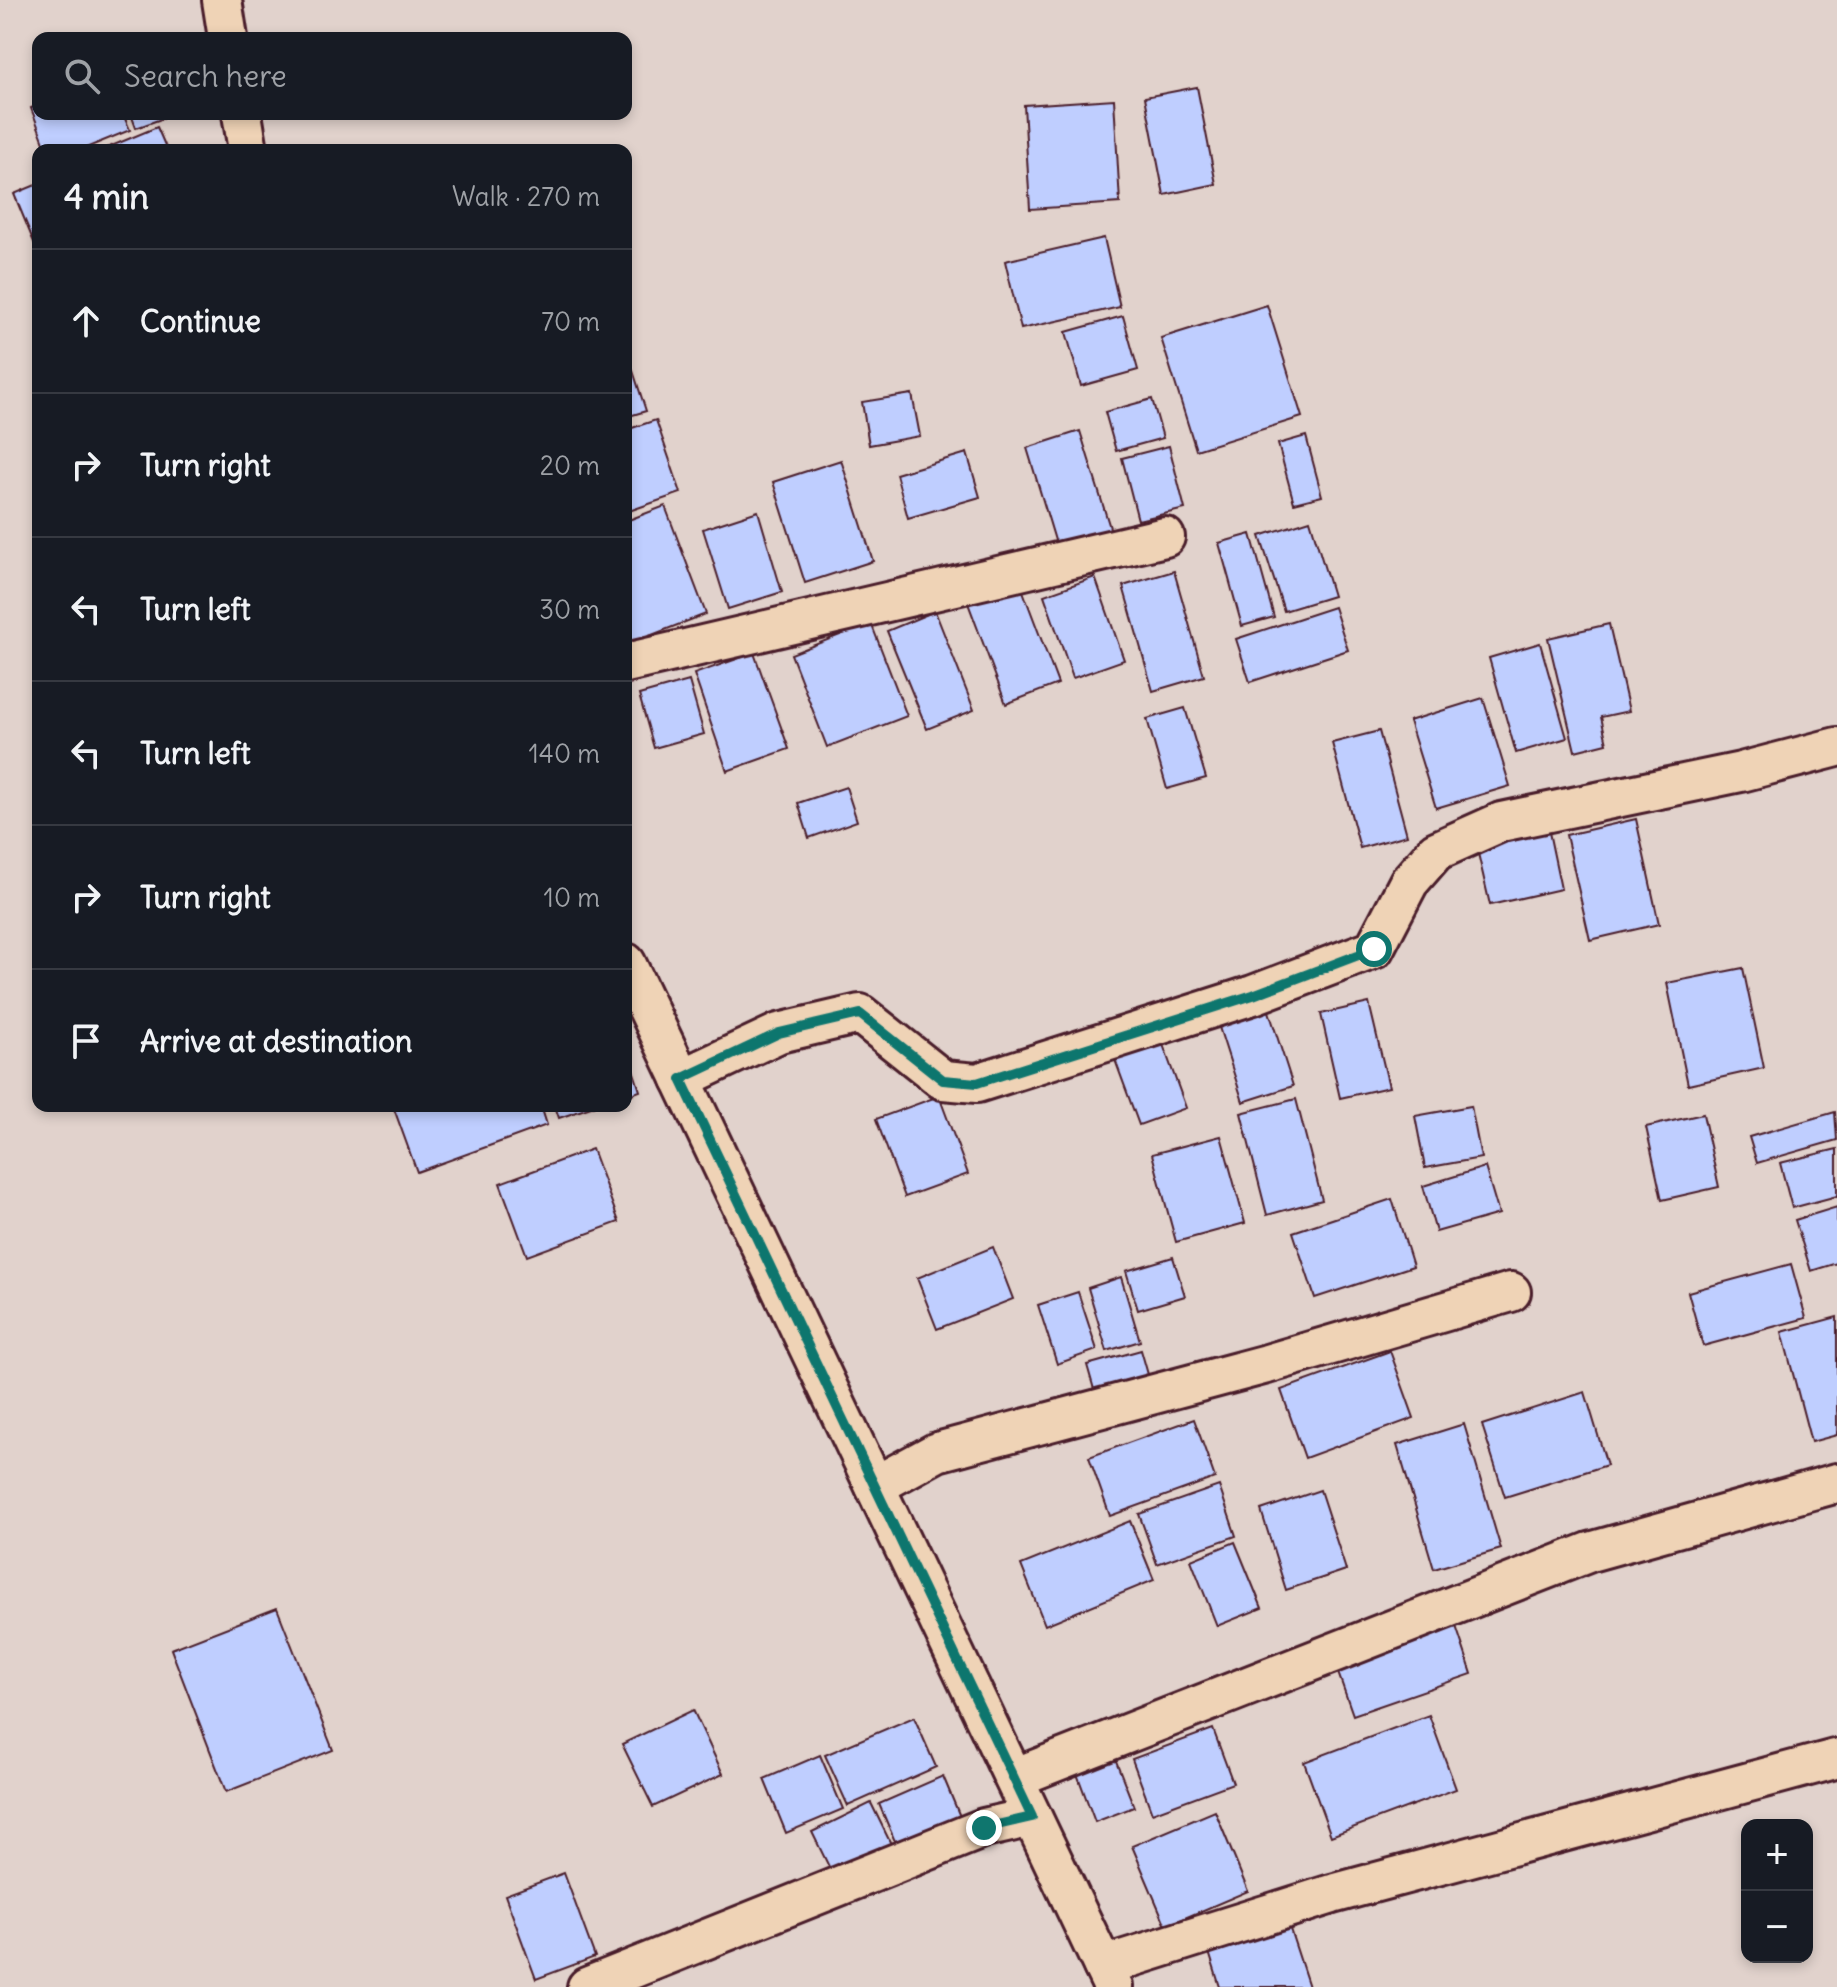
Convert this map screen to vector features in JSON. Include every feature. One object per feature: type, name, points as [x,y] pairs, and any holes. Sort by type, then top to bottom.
[{"type":"street","points":[[222,0],[227,32]]},
{"type":"street","points":[[243,120],[247,144]]},
{"type":"street","points":[[632,662],[1165,537]]},
{"type":"street","points":[[681,1079],[779,1033],[860,1014],[943,1080],[977,1083],[1253,995],[1374,949],[1409,882],[1436,851],[1501,822],[1741,772],[1837,747]]},
{"type":"street","points":[[632,976],[1108,1976],[1332,1894],[1835,1759]]},
{"type":"street","points":[[875,1486],[937,1452],[1267,1364],[1511,1292]]},
{"type":"street","points":[[1014,1778],[1590,1552],[1837,1483]]},
{"type":"street","points":[[587,1987],[984,1828],[1032,1817]]},
{"type":"building","points":[[1197,87],[1216,184],[1164,195],[1145,97]]},
{"type":"building","points":[[1114,99],[1120,203],[1030,209],[1024,105]]},
{"type":"building","points":[[36,120],[126,120],[130,130],[96,144],[45,144]]},
{"type":"building","points":[[133,120],[158,120],[136,128]]},
{"type":"building","points":[[157,127],[164,144],[116,144]]},
{"type":"building","points":[[32,186],[32,238],[14,194]]},
{"type":"building","points":[[1104,238],[1120,307],[1021,329],[1005,261]]},
{"type":"building","points":[[1267,305],[1302,417],[1196,450],[1161,338]]},
{"type":"building","points":[[1123,316],[1138,370],[1081,386],[1066,332]]},
{"type":"building","points":[[632,368],[646,411],[632,415]]},
{"type":"building","points":[[912,394],[920,436],[869,445],[862,402]]},
{"type":"building","points":[[1152,399],[1163,438],[1116,451],[1105,412]]},
{"type":"building","points":[[656,420],[681,493],[632,510],[632,428]]},
{"type":"building","points":[[1080,431],[1111,531],[1057,547],[1027,448]]},
{"type":"building","points":[[1306,436],[1322,496],[1294,503],[1278,444]]},
{"type":"building","points":[[1169,446],[1185,509],[1138,520],[1122,458]]},
{"type":"building","points":[[967,453],[980,497],[908,518],[896,474]]},
{"type":"building","points":[[841,460],[873,561],[805,583],[773,482]]},
{"type":"building","points":[[665,506],[706,614],[632,643],[632,519]]},
{"type":"building","points":[[758,511],[782,592],[728,609],[703,529]]},
{"type":"building","points":[[1310,520],[1333,596],[1284,611],[1260,536]]},
{"type":"building","points":[[1251,534],[1274,617],[1242,626],[1219,543]]},
{"type":"building","points":[[1174,571],[1204,676],[1153,691],[1123,586]]},
{"type":"building","points":[[1095,577],[1124,660],[1073,678],[1044,595]]},
{"type":"building","points":[[1020,583],[1058,684],[1006,704],[968,603]]},
{"type":"building","points":[[1334,607],[1348,650],[1250,682],[1236,639]]},
{"type":"building","points":[[935,611],[974,710],[927,729],[887,631]]},
{"type":"building","points":[[871,623],[907,716],[827,747],[791,654]]},
{"type":"building","points":[[1609,624],[1629,711],[1601,717],[1607,743],[1575,751],[1548,638]]},
{"type":"building","points":[[1540,643],[1567,738],[1516,753],[1489,658]]},
{"type":"building","points":[[754,653],[789,749],[727,771],[694,674]]},
{"type":"building","points":[[689,681],[704,734],[654,748],[639,695]]},
{"type":"building","points":[[1483,698],[1510,786],[1436,808],[1409,721]]},
{"type":"building","points":[[1185,708],[1206,778],[1167,789],[1147,719]]},
{"type":"building","points":[[1379,731],[1407,835],[1360,848],[1332,743]]},
{"type":"building","points":[[846,787],[857,821],[809,838],[798,803]]},
{"type":"building","points":[[1636,819],[1659,924],[1590,940],[1566,835]]},
{"type":"building","points":[[1549,832],[1561,889],[1490,905],[1477,849]]},
{"type":"building","points":[[1743,968],[1764,1068],[1688,1085],[1667,983]]},
{"type":"building","points":[[1369,1003],[1389,1087],[1340,1098],[1321,1014]]},
{"type":"building","points":[[1268,1008],[1293,1086],[1243,1102],[1218,1024]]},
{"type":"building","points":[[1161,1039],[1186,1108],[1139,1125],[1114,1057]]},
{"type":"building","points":[[632,1066],[640,1091],[632,1094]]},
{"type":"building","points":[[939,1096],[968,1174],[905,1197],[876,1119]]},
{"type":"building","points":[[1296,1099],[1322,1200],[1267,1215],[1241,1113]]},
{"type":"building","points":[[1471,1106],[1481,1158],[1425,1168],[1415,1116]]},
{"type":"building","points":[[395,1112],[543,1112],[547,1125],[417,1172]]},
{"type":"building","points":[[557,1112],[576,1112],[559,1118]]},
{"type":"building","points":[[1835,1112],[1837,1140],[1757,1163],[1749,1137]]},
{"type":"building","points":[[1703,1114],[1719,1187],[1662,1200],[1646,1127]]},
{"type":"building","points":[[1221,1136],[1245,1223],[1176,1242],[1152,1154]]},
{"type":"building","points":[[592,1149],[619,1222],[527,1256],[500,1183]]},
{"type":"building","points":[[1837,1149],[1837,1196],[1792,1208],[1780,1163]]},
{"type":"building","points":[[1485,1167],[1499,1214],[1436,1232],[1423,1186]]},
{"type":"building","points":[[1392,1199],[1413,1266],[1315,1298],[1293,1232]]},
{"type":"building","points":[[1837,1207],[1837,1263],[1811,1271],[1795,1220]]},
{"type":"building","points":[[993,1247],[1013,1299],[937,1329],[917,1278]]},
{"type":"building","points":[[1173,1257],[1185,1296],[1138,1310],[1126,1271]]},
{"type":"building","points":[[1791,1264],[1806,1318],[1703,1346],[1688,1292]]},
{"type":"building","points":[[1121,1277],[1140,1341],[1107,1351],[1088,1288]]},
{"type":"building","points":[[1078,1292],[1097,1350],[1057,1364],[1038,1305]]},
{"type":"building","points":[[1837,1317],[1837,1435],[1811,1442],[1782,1332]]},
{"type":"building","points":[[1141,1350],[1151,1385],[1097,1400],[1087,1365]]},
{"type":"building","points":[[1390,1351],[1414,1418],[1305,1458],[1281,1390]]},
{"type":"building","points":[[1585,1392],[1607,1465],[1505,1497],[1482,1425]]},
{"type":"building","points":[[1194,1419],[1215,1478],[1110,1516],[1089,1457]]},
{"type":"building","points":[[1464,1424],[1501,1549],[1434,1569],[1397,1445]]},
{"type":"building","points":[[1219,1486],[1236,1536],[1157,1564],[1139,1514]]},
{"type":"building","points":[[1320,1490],[1346,1570],[1286,1590],[1261,1510]]},
{"type":"building","points":[[1130,1521],[1154,1580],[1045,1625],[1021,1565]]},
{"type":"building","points":[[1235,1542],[1262,1608],[1217,1626],[1191,1560]]},
{"type":"building","points":[[277,1608],[333,1750],[226,1792],[171,1649]]},
{"type":"building","points":[[1455,1623],[1472,1674],[1353,1715],[1335,1664]]},
{"type":"building","points":[[693,1710],[723,1774],[653,1807],[622,1744]]},
{"type":"building","points":[[1429,1715],[1456,1789],[1331,1836],[1304,1762]]},
{"type":"building","points":[[914,1717],[936,1767],[848,1806],[825,1755]]},
{"type":"building","points":[[1213,1729],[1233,1783],[1152,1813],[1132,1759]]},
{"type":"building","points":[[1111,1748],[1134,1807],[1095,1822],[1073,1763]]},
{"type":"building","points":[[820,1755],[843,1809],[786,1833],[764,1779]]},
{"type":"building","points":[[943,1776],[961,1819],[897,1846],[879,1804]]},
{"type":"building","points":[[871,1803],[892,1846],[833,1875],[812,1832]]},
{"type":"building","points":[[1215,1811],[1248,1891],[1166,1926],[1132,1846]]},
{"type":"building","points":[[564,1873],[595,1957],[536,1979],[505,1895]]},
{"type":"building","points":[[1288,1923],[1309,1987],[1220,1987],[1208,1949]]},
{"type":"route","points":[[984,1828],[1032,1817],[681,1079],[779,1033],[860,1014],[943,1080],[977,1083],[1253,995],[1374,949]]}]
